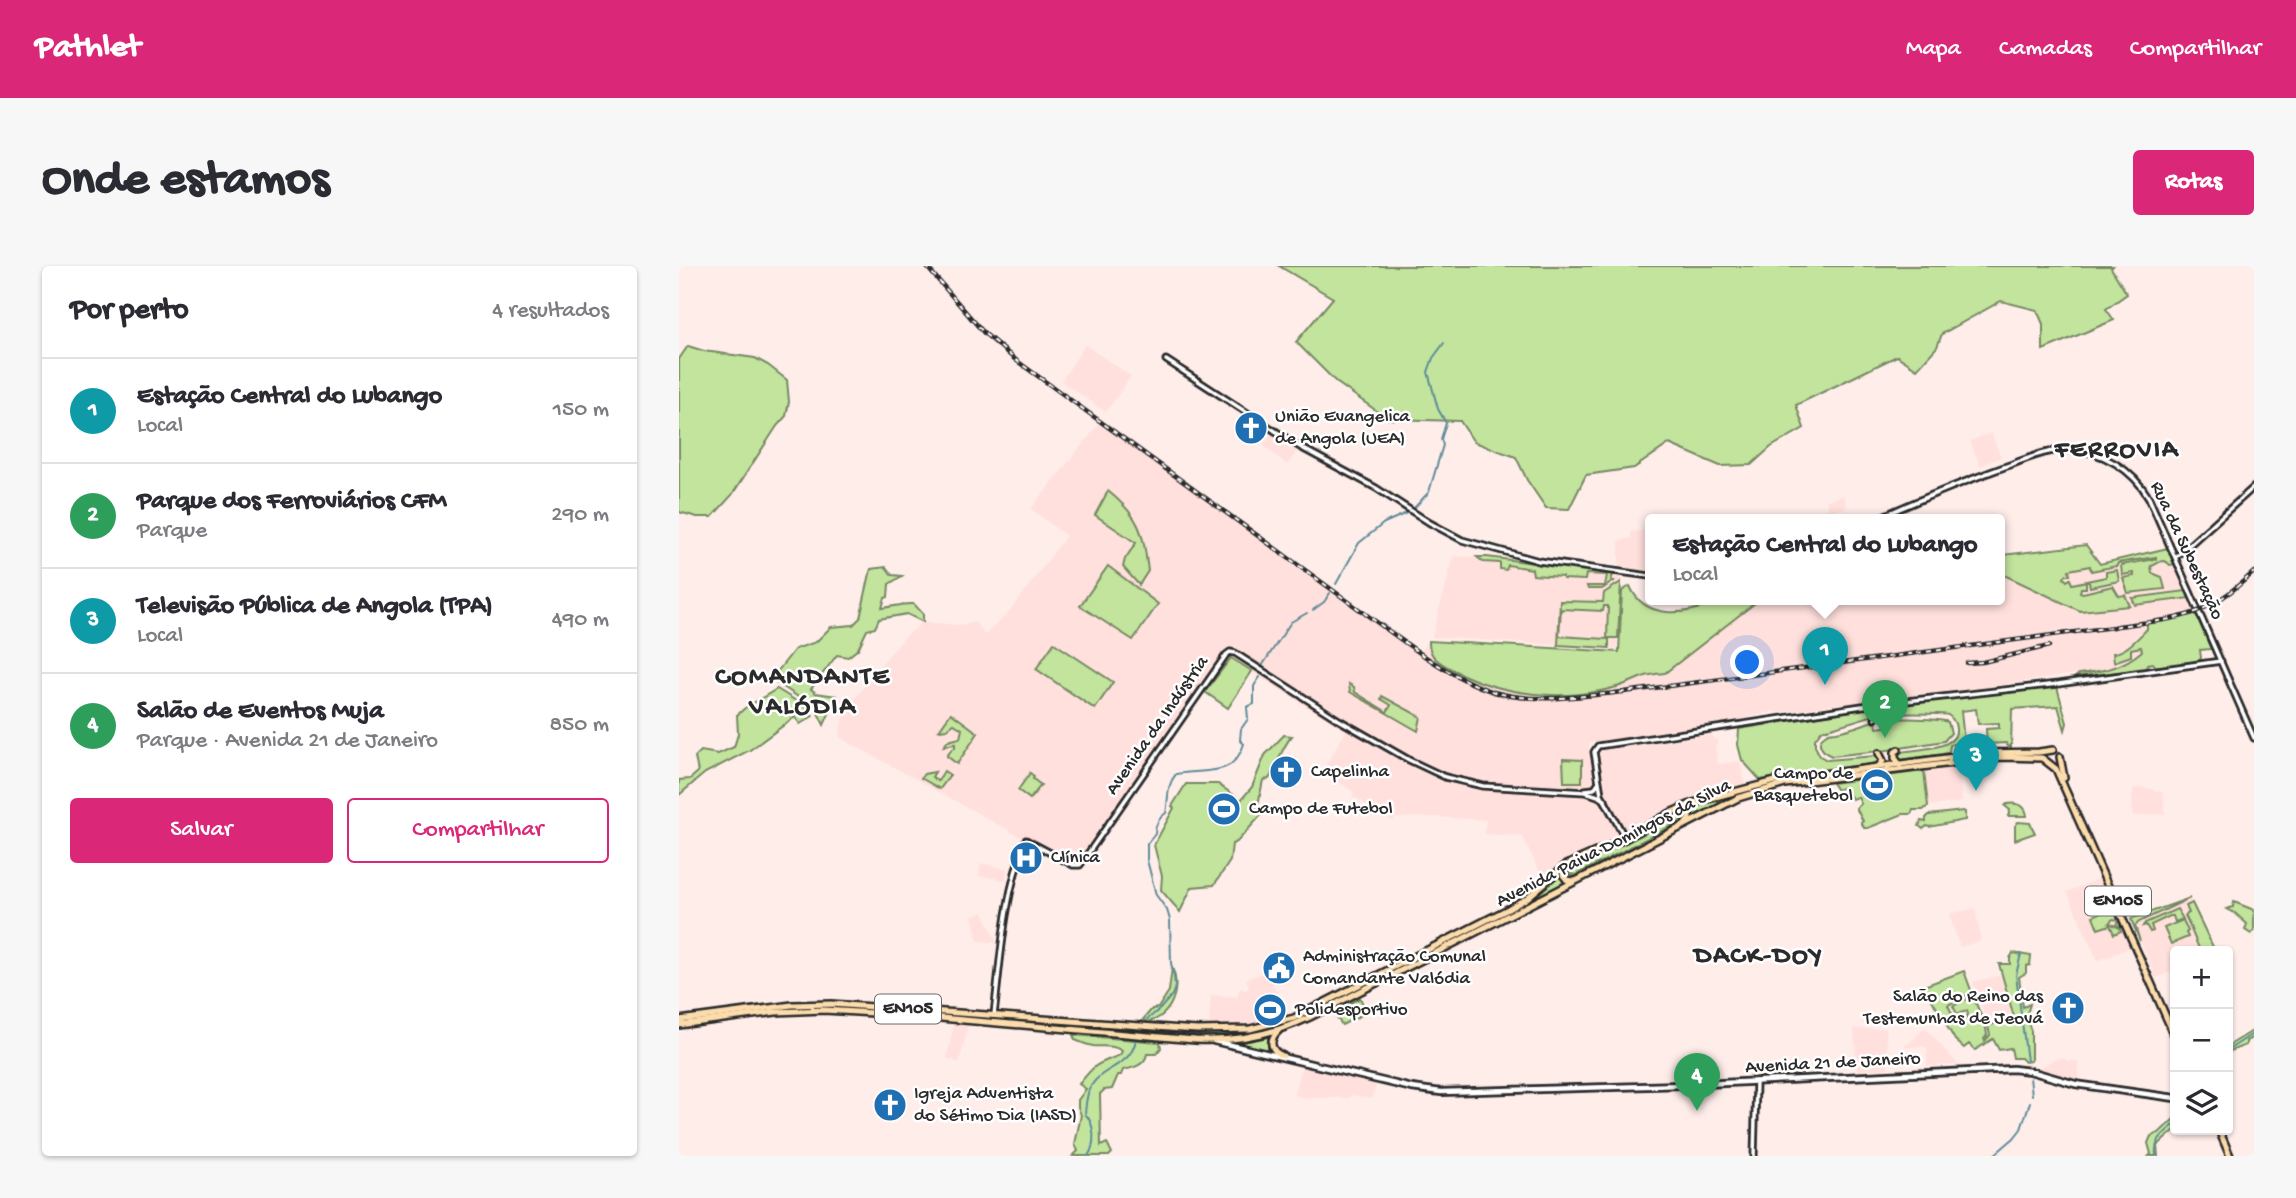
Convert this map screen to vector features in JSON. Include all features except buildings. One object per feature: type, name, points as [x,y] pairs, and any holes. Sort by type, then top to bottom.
[{"type":"main road","points":[[1898,750],[1895,752],[1895,758],[1900,765]]},
{"type":"main road","name":"EN105","points":[[2053,750],[2058,751],[2064,776],[2170,1020]]},
{"type":"main road","points":[[2053,750],[2047,755],[2050,762],[2057,763],[2060,757]]},
{"type":"main road","name":"Avenida Paiva Domingos da Silva","points":[[1295,1021],[1516,905],[1566,865],[1625,839],[1672,811],[1693,803],[1779,780],[1986,753],[2053,750]]},
{"type":"main road","points":[[1875,768],[1882,763],[1882,757],[1878,753]]},
{"type":"main road","name":"Avenida Paiva Domingos da Silva","points":[[1295,1021],[1738,798],[1785,784],[1989,758],[2033,757],[2050,762]]},
{"type":"main road","name":"EN105","points":[[2050,762],[2063,783],[2170,1026]]},
{"type":"main road","points":[[1672,811],[1682,810],[1689,813],[1689,819],[1680,827]]},
{"type":"main road","points":[[1566,865],[1563,876],[1567,880],[1576,881]]},
{"type":"main road","name":"EN105","points":[[679,1023],[783,1006],[822,1004],[1232,1031],[1295,1021]]},
{"type":"main road","name":"EN105","points":[[679,1023],[824,1010],[1209,1040],[1246,1037],[1281,1029],[1295,1021]]},
{"type":"main road","points":[[1281,1029],[1273,1037],[1271,1046],[1283,1056]]},
{"type":"main road","name":"Avenida 21 de Janeiro","points":[[1209,1040],[1412,1088],[1441,1091],[1756,1082],[2013,1069],[2075,1084],[2170,1097]]},
{"type":"main road","points":[[2219,1135],[2229,1156]]},
{"type":"street","points":[[1166,360],[1300,447],[1462,540],[1527,559],[1645,575]]},
{"type":"street","name":"Rua da Subestação","points":[[1887,514],[2043,453],[2080,450],[2111,461],[2142,485],[2254,738]]},
{"type":"street","points":[[2176,557],[2254,487]]},
{"type":"street","name":"Avenida da Indústria","points":[[993,1017],[1008,898],[1026,840],[1079,866],[1226,655],[1235,653],[1332,717],[1445,777],[1483,786],[1592,793],[1605,800]]},
{"type":"street","points":[[1625,839],[1598,782],[1594,752],[1598,746],[1891,702],[2058,684],[2221,661]]},
{"type":"street","points":[[1891,702],[1887,707],[1891,717]]},
{"type":"street","points":[[1873,705],[1877,710],[1875,719]]},
{"type":"street","name":"Avenida da Indústria","points":[[1576,791],[1594,789],[1598,782]]},
{"type":"street","points":[[1754,1156],[1756,1082]]},
{"type":"shaded area","points":[[1085,345],[1131,376],[1106,412],[1061,381]]},
{"type":"shaded area","points":[[1101,421],[1421,652],[1429,641],[1619,652],[1686,625],[1710,605],[2005,605],[2005,555],[2086,545],[2100,564],[2168,548],[2211,649],[2200,650],[2201,656],[1959,691],[1776,711],[1735,721],[1589,743],[1590,751],[1712,735],[1713,740],[1717,739],[1715,745],[1718,764],[1740,761],[1745,786],[1677,805],[1566,861],[1543,878],[1522,836],[1484,834],[1486,820],[1436,817],[1395,818],[1392,821],[1352,796],[1354,792],[1322,772],[1346,731],[1252,672],[1228,708],[1202,690],[1078,866],[839,737],[842,722],[851,704],[884,661],[906,636],[923,622],[959,625],[975,622],[985,635],[1010,611],[1066,536],[1031,509]]},
{"type":"shaded area","points":[[1272,433],[1298,450],[1287,465],[1263,445]]},
{"type":"shaded area","points":[[1991,433],[2001,457],[1980,466],[1970,441]]},
{"type":"shaded area","points":[[1844,496],[1846,508],[1828,511],[1827,500]]},
{"type":"shaded area","points":[[1645,530],[1645,570],[1619,569],[1619,541],[1631,538],[1631,532]]},
{"type":"shaded area","points":[[1454,556],[1487,557],[1621,574],[1617,649],[1432,637]]},
{"type":"shaded area","points":[[1959,767],[1962,802],[1928,806],[1927,798],[1908,773]]},
{"type":"shaded area","points":[[2134,788],[2163,792],[2165,814],[2133,816]]},
{"type":"shaded area","points":[[981,863],[1007,869],[1006,880],[979,876]]},
{"type":"shaded area","points":[[2101,878],[2131,947],[2098,961],[2067,892]]},
{"type":"shaded area","points":[[2190,898],[2213,946],[2170,946],[2170,972],[2156,978],[2131,919]]},
{"type":"shaded area","points":[[1975,908],[1981,941],[1960,947],[1949,914]]},
{"type":"shaded area","points":[[983,912],[997,943],[978,941],[972,916]]},
{"type":"shaded area","points":[[1266,972],[1286,1010],[1250,1024],[1209,1026],[1211,995],[1237,997],[1240,988],[1249,988],[1246,979]]},
{"type":"shaded area","points":[[2002,975],[2014,1018],[1988,1026],[1973,982]]},
{"type":"shaded area","points":[[954,1024],[968,1025],[959,1063],[947,1058]]},
{"type":"shaded area","points":[[1886,1028],[1888,1069],[1857,1070],[1854,1029]]},
{"type":"shaded area","points":[[1925,1028],[1958,1065],[1927,1066],[1927,1047],[1905,1047],[1905,1044]]},
{"type":"shaded area","points":[[2057,1058],[2078,1061],[2078,1080],[2064,1079],[2038,1069]]},
{"type":"shaded area","points":[[1302,1066],[1377,1082],[1372,1099],[1351,1095],[1350,1098],[1307,1098],[1295,1095]]},
{"type":"green space","points":[[1279,266],[2113,266],[2111,268],[2127,294],[2106,309],[2114,320],[2043,350],[2043,324],[2037,310],[2001,301],[1942,334],[1937,347],[1917,369],[1897,356],[1796,405],[1804,428],[1771,447],[1751,465],[1720,466],[1669,444],[1634,468],[1586,475],[1569,509],[1546,508],[1527,480],[1516,457],[1474,442],[1460,421],[1388,419],[1336,382],[1296,342],[1333,298]]},
{"type":"green space","points":[[688,346],[704,351],[755,358],[787,380],[789,402],[786,416],[732,495],[712,517],[697,517],[679,512],[679,359]]},
{"type":"green space","points":[[1108,491],[1127,509],[1142,535],[1148,571],[1139,585],[1123,567],[1136,543],[1095,515]]},
{"type":"green space","points":[[2086,545],[2100,564],[2168,548],[2175,564],[2162,561],[2151,566],[2152,573],[2162,577],[2165,589],[2128,593],[2123,578],[2134,576],[2134,573],[2122,575],[2121,565],[2156,557],[2118,563],[2117,566],[2091,571],[2090,566],[2069,570],[2070,575],[2064,578],[2067,581],[2070,579],[2072,584],[2106,577],[2106,572],[2117,570],[2119,581],[2090,587],[2089,582],[2086,582],[2086,588],[2081,588],[2080,592],[2113,586],[2119,596],[2125,595],[2130,606],[2080,611],[2005,575],[2005,555]]},
{"type":"green space","points":[[1477,557],[1621,574],[1613,575],[1611,580],[1614,581],[1602,589],[1588,589],[1587,586],[1605,586],[1607,575],[1586,574],[1585,580],[1533,575],[1532,569],[1508,565],[1506,570],[1500,569],[1500,563],[1483,562]]},
{"type":"green space","points":[[1108,566],[1158,604],[1133,640],[1080,606]]},
{"type":"green space","points":[[886,567],[892,575],[902,576],[889,584],[888,597],[885,598],[882,608],[914,604],[923,614],[923,622],[907,614],[879,619],[875,628],[867,630],[858,649],[848,657],[837,655],[811,689],[816,693],[837,696],[824,725],[816,709],[774,678],[795,649],[816,642],[831,627],[853,625],[860,618],[871,569]]},
{"type":"green space","points":[[1621,582],[1618,638],[1609,638],[1609,648],[1558,645],[1560,601],[1603,602],[1604,593]],"holes":[[[1604,606],[1608,606],[1607,639],[1559,636],[1561,609],[1603,611]]]},
{"type":"green space","points":[[1630,586],[1636,597],[1645,605],[1667,612],[1691,610],[1707,605],[1752,605],[1665,673],[1649,675],[1620,686],[1573,695],[1533,694],[1492,686],[1437,660],[1429,647],[1429,641],[1619,652],[1622,591]]},
{"type":"green space","points":[[2186,591],[2190,598],[2135,605],[2132,598]]},
{"type":"green space","points":[[2196,614],[2211,649],[2200,650],[2199,661],[2156,667],[2153,663],[2148,664],[2145,669],[2075,677],[2112,668],[2135,657],[2142,651],[2141,647],[2131,649],[2131,656],[2114,662],[2113,653],[2136,640],[2147,629],[2147,622]]},
{"type":"green space","points":[[1054,643],[1113,682],[1095,709],[1036,669]]},
{"type":"green space","points":[[1231,658],[1252,671],[1228,708],[1205,692]]},
{"type":"green space","points":[[1349,684],[1354,687],[1355,692],[1387,712],[1391,705],[1381,699],[1382,696],[1421,717],[1418,731],[1350,692]]},
{"type":"green space","points":[[2057,687],[2067,723],[2065,730],[2058,706],[2012,709],[2011,747],[2006,743],[1987,744],[1986,729],[1999,728],[1999,723],[1978,724],[1976,709],[1961,711],[1964,741],[1950,745],[1949,752],[1943,754],[1900,760],[1898,758],[1900,752],[1943,745],[1955,736],[1956,727],[1948,715],[1892,713],[1890,709],[1893,705]]},
{"type":"green space","points":[[777,689],[809,709],[813,716],[800,724],[795,717],[750,750],[705,773],[679,795],[679,780],[690,779],[698,772],[695,757],[701,751],[718,754],[734,747],[738,734],[737,715]]},
{"type":"green space","points":[[1870,708],[1874,710],[1871,716],[1821,731],[1815,739],[1815,746],[1820,756],[1827,760],[1876,756],[1880,760],[1878,764],[1760,780],[1742,760],[1738,745],[1739,729]]},
{"type":"green space","points":[[951,713],[978,733],[957,764],[947,756],[955,748],[955,744],[944,746],[948,741],[960,738],[962,729],[954,724],[939,730]]},
{"type":"green space","points":[[1892,718],[1948,722],[1951,733],[1944,741],[1888,750],[1832,756],[1821,747],[1820,741],[1828,734],[1876,720],[1877,728],[1892,726]]},
{"type":"green space","points":[[1284,735],[1292,736],[1269,779],[1263,780],[1257,810],[1263,813],[1237,842],[1232,844],[1230,861],[1214,885],[1192,887],[1180,912],[1161,890],[1162,876],[1154,845],[1174,808],[1172,806],[1186,784],[1218,784],[1241,800],[1252,787],[1265,755]]},
{"type":"green space","points":[[1563,759],[1582,760],[1582,782],[1564,782]]},
{"type":"green space","points":[[944,771],[950,775],[940,789],[921,778],[924,774],[935,772],[932,777],[938,781]]},
{"type":"green space","points":[[1924,771],[1928,806],[1868,828],[1864,828],[1856,808],[1861,804],[1858,797],[1852,799],[1845,787],[1837,790],[1832,783]]},
{"type":"green space","points":[[1030,773],[1041,785],[1030,799],[1018,790]]},
{"type":"green space","points":[[1739,795],[1695,816],[1690,808]]},
{"type":"green space","points":[[2020,805],[2027,816],[2008,816],[2010,810],[2005,806]]},
{"type":"green space","points":[[1963,811],[1965,820],[1923,829],[1919,826],[1921,821],[1926,822],[1929,815]]},
{"type":"green space","points":[[1678,814],[1684,814],[1685,819],[1576,875],[1569,874],[1569,870],[1576,865],[1642,835]]},
{"type":"green space","points":[[2018,822],[2030,823],[2035,833],[2015,840],[2015,826]]},
{"type":"green space","points":[[1560,874],[1566,882],[1521,906]]},
{"type":"green space","points":[[2190,898],[2139,922],[2135,926],[2140,941],[2131,919]]},
{"type":"green space","points":[[2234,902],[2254,910],[2254,931],[2251,934],[2245,930],[2247,924],[2227,909],[2233,907]]},
{"type":"green space","points":[[2192,903],[2213,946],[2198,946],[2185,915],[2189,913],[2186,906]]},
{"type":"green space","points":[[2113,908],[2121,927],[2116,925],[2118,920],[2113,919],[2109,923],[2121,931],[2114,934],[2110,925],[2098,929],[2093,916]]},
{"type":"green space","points":[[2177,909],[2183,919],[2175,922],[2173,916],[2170,916],[2151,925],[2153,931],[2150,932],[2146,925],[2143,926],[2145,923]]},
{"type":"green space","points":[[2183,920],[2188,937],[2171,944],[2164,928]]},
{"type":"green space","points":[[2013,953],[2031,956],[2026,973],[2019,977],[2023,1007],[2030,1004],[2026,1017],[2031,1031],[2031,1061],[2025,1062],[2021,1058],[2013,1058],[2011,1048],[1999,1050],[1993,1039],[1975,1050],[1969,1044],[1964,1048],[1955,1040],[1924,986],[1964,971],[1972,993],[1948,1005],[1954,1018],[1966,1018],[1967,1011],[1957,1014],[1953,1006],[1973,996],[1986,1028],[1985,1041],[1990,1035],[1988,1026],[2014,1017],[1999,964],[2010,964]]},
{"type":"green space","points":[[1172,968],[1176,986],[1171,1004],[1159,1018],[1141,1022],[1152,1009],[1158,1008],[1169,991]]},
{"type":"green space","points":[[1360,998],[1367,1012],[1342,1025],[1333,1012]]},
{"type":"green space","name":"Polidesportivo","points":[[1278,999],[1284,1010],[1262,1020],[1257,1009]]},
{"type":"green space","points":[[1009,1021],[1066,1021],[1206,1033],[1259,1030],[1285,1025],[1243,1035],[1209,1037]]},
{"type":"green space","points":[[2254,1030],[2254,1037],[2246,1041],[2246,1045],[2233,1050],[2233,1043]]},
{"type":"green space","points":[[1073,1035],[1160,1042],[1161,1048],[1156,1054],[1147,1054],[1135,1067],[1123,1070],[1112,1089],[1104,1090],[1100,1094],[1101,1146],[1107,1143],[1112,1153],[1109,1156],[1073,1156],[1078,1151],[1075,1144],[1081,1115],[1078,1100],[1086,1089],[1079,1084],[1097,1065],[1120,1055],[1122,1051],[1086,1044],[1075,1040]]},
{"type":"green space","points":[[1268,1037],[1268,1051],[1237,1043],[1238,1043]]},
{"type":"green space","points":[[2170,1123],[2170,1134],[2157,1146],[2158,1156],[2149,1156],[2151,1154],[2148,1143],[2151,1136],[2159,1133]]},
{"type":"waterway","points":[[1415,507],[1429,492],[1443,445],[1441,439],[1446,423],[1438,409],[1428,372],[1433,358],[1444,343]]},
{"type":"waterway","points":[[1336,584],[1359,543],[1384,523],[1409,512]]},
{"type":"waterway","points":[[1313,610],[1324,602],[1330,593]]},
{"type":"waterway","points":[[1262,666],[1291,622],[1307,613]]},
{"type":"waterway","points":[[1144,1022],[1160,1009],[1175,987],[1171,963],[1170,920],[1167,910],[1156,895],[1147,860],[1147,844],[1155,834],[1159,819],[1166,813],[1169,788],[1176,774],[1216,770],[1233,763],[1239,755],[1244,744],[1240,740],[1241,729],[1248,719],[1247,707],[1254,704],[1254,686],[1260,677]]},
{"type":"waterway","points":[[2021,954],[2016,975],[2027,1061]]},
{"type":"waterway","points":[[1140,1032],[1211,1036],[1260,1032]]},
{"type":"waterway","points":[[2233,1047],[2254,1033]]},
{"type":"waterway","points":[[1088,1156],[1093,1140],[1091,1123],[1085,1114],[1089,1089],[1103,1073],[1129,1055],[1136,1039]]},
{"type":"waterway","points":[[2030,1078],[2032,1095]]},
{"type":"waterway","points":[[1993,1156],[2021,1129],[2030,1102]]},
{"type":"waterway","points":[[2156,1156],[2158,1141],[2170,1128]]},
{"type":"railway","points":[[926,266],[984,333],[1017,361],[1411,647],[1457,676],[1510,696],[1575,697],[1624,692],[2157,621],[2190,614],[2208,606],[2254,572]]},
{"type":"railway","points":[[1967,663],[1983,662],[2049,646]]},
{"type":"place","name":"União Evangelica de Angola (UEA)","points":[[1251,428]]},
{"type":"place","name":"Estação Central do Lubango","points":[[1825,685]]},
{"type":"place","name":"Parque dos Ferroviários CFM","points":[[1885,738]]},
{"type":"place","name":"Capelinha","points":[[1286,772]]},
{"type":"place","name":"Campo de Basquetebol","points":[[1877,785]]},
{"type":"place","name":"Televisão Pública de Angola (TPA)","points":[[1976,791]]},
{"type":"place","name":"Campo de Futebol","points":[[1224,809]]},
{"type":"place","name":"Clínica","points":[[1026,858]]},
{"type":"place","name":"Administração Comunal Comandante Valódia","points":[[1279,968]]},
{"type":"place","name":"Salão do Reino das Testemunhas de Jeová","points":[[2068,1008]]},
{"type":"place","name":"Polidesportivo","points":[[1270,1010]]},
{"type":"place","name":"Igreja Adventista do Sétimo Dia (IASD)","points":[[890,1105]]},
{"type":"place","name":"Salão de Eventos Muja","points":[[1697,1111]]},
{"type":"district","name":"FERROVIA","points":[[2117,451]]},
{"type":"district","name":"COMANDANTE VALÓDIA","points":[[803,693]]},
{"type":"district","name":"DACK-DOY","points":[[1759,957]]}]
